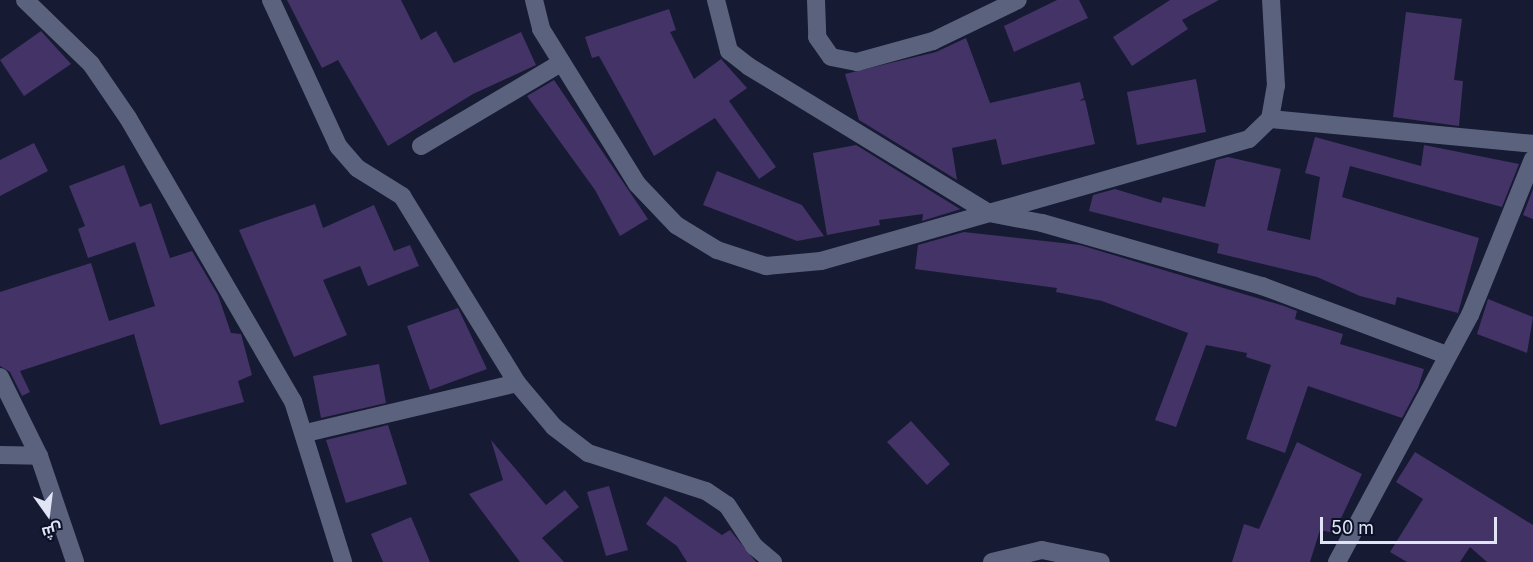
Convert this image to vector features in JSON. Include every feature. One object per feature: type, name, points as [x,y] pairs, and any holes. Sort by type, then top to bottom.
[{"type":"street","points":[[25,0],[91,64],[128,118],[306,433],[343,562]]},
{"type":"street","points":[[271,0],[338,146],[357,168],[402,196],[517,383],[554,427],[588,453],[706,491],[727,506],[754,546],[773,562]]},
{"type":"street","points":[[534,0],[541,29],[637,184],[676,225],[717,250],[766,266],[821,261],[1250,139],[1270,119],[1276,86],[1271,0]]},
{"type":"street","points":[[716,0],[729,51],[748,66],[989,213],[1042,223],[1262,286],[1447,355]]},
{"type":"street","points":[[816,0],[817,37],[831,57],[857,62],[933,41],[1018,0]]},
{"type":"street","points":[[421,146],[561,63]]},
{"type":"street","points":[[1270,119],[1533,144]]},
{"type":"street","points":[[1338,562],[1470,315],[1533,159]]},
{"type":"street","points":[[0,377],[39,456],[75,562]]},
{"type":"street","points":[[306,433],[517,383]]},
{"type":"street","points":[[0,455],[39,456]]},
{"type":"street","points":[[992,562],[1042,550],[1101,562]]},
{"type":"building","points":[[287,0],[401,0],[421,40],[436,31],[454,63],[521,32],[536,65],[473,94],[388,146],[338,60],[322,68]]},
{"type":"building","points":[[1057,0],[1079,0],[1088,18],[1014,52],[1004,26]]},
{"type":"building","points":[[1170,0],[1219,0],[1182,20],[1188,29],[1132,66],[1113,37]]},
{"type":"building","points":[[669,9],[676,30],[670,32],[694,79],[721,59],[747,88],[729,101],[776,167],[759,179],[715,118],[654,156],[599,56],[592,58],[585,37]]},
{"type":"building","points":[[1406,12],[1462,19],[1454,80],[1463,81],[1459,126],[1393,117]]},
{"type":"building","points":[[41,31],[71,64],[24,96],[0,60]]},
{"type":"building","points":[[966,38],[990,103],[1080,82],[1084,98],[1079,101],[1085,100],[1095,144],[1002,165],[996,139],[952,148],[957,180],[859,120],[845,74],[936,52]]},
{"type":"building","points":[[1196,79],[1206,132],[1137,145],[1127,92]]},
{"type":"building","points":[[554,80],[648,219],[620,236],[595,190],[527,96]]},
{"type":"building","points":[[1315,137],[1421,166],[1424,145],[1519,164],[1502,207],[1350,166],[1342,197],[1479,238],[1458,313],[1397,297],[1395,305],[1360,296],[1317,277],[1217,253],[1219,244],[1089,211],[1093,195],[1115,189],[1161,203],[1163,197],[1205,207],[1216,160],[1228,157],[1281,169],[1267,230],[1310,240],[1320,177],[1305,173]]},
{"type":"building","points":[[34,143],[48,171],[0,196],[0,160]]},
{"type":"building","points":[[856,145],[961,209],[922,221],[923,214],[879,220],[880,225],[827,235],[813,153]]},
{"type":"building","points":[[124,165],[140,207],[151,203],[170,258],[192,251],[218,295],[231,333],[241,334],[252,375],[238,381],[244,402],[160,425],[134,334],[20,371],[30,392],[22,396],[10,372],[0,366],[0,292],[91,263],[109,321],[155,306],[135,242],[88,258],[78,229],[85,226],[69,186]]},
{"type":"building","points":[[717,171],[802,205],[824,236],[797,241],[703,205]]},
{"type":"building","points":[[1533,189],[1533,219],[1523,215]]},
{"type":"building","points":[[315,204],[323,228],[374,205],[394,251],[410,245],[419,266],[368,286],[360,266],[323,280],[347,335],[294,357],[239,230]]},
{"type":"building","points":[[964,232],[1080,245],[1284,306],[1297,311],[1295,319],[1343,334],[1340,344],[1424,369],[1418,388],[1402,418],[1308,386],[1285,453],[1246,439],[1271,365],[1246,357],[1247,353],[1206,345],[1176,427],[1155,420],[1188,333],[1102,301],[1056,292],[1057,288],[915,269],[918,245]]},
{"type":"building","points":[[1488,299],[1533,317],[1527,353],[1477,334]]},
{"type":"building","points":[[458,308],[487,369],[430,390],[407,326]]},
{"type":"building","points":[[379,364],[386,403],[321,418],[313,376]]},
{"type":"building","points":[[911,421],[950,464],[927,485],[887,442]]},
{"type":"building","points":[[388,425],[407,484],[346,503],[326,440]]},
{"type":"building","points":[[491,440],[546,505],[565,490],[579,507],[542,538],[564,562],[520,562],[469,494],[503,480]]},
{"type":"building","points":[[1297,442],[1362,474],[1334,533],[1320,530],[1310,562],[1232,562],[1244,524],[1259,529]]},
{"type":"building","points":[[1415,452],[1533,525],[1533,562],[1487,562],[1470,547],[1460,562],[1407,562],[1390,552],[1423,499],[1396,482]]},
{"type":"building","points":[[609,486],[628,550],[606,556],[587,492]]},
{"type":"building","points":[[665,496],[722,535],[730,530],[756,562],[687,562],[677,546],[646,524]]},
{"type":"building","points":[[411,517],[430,562],[383,562],[371,534]]}]
